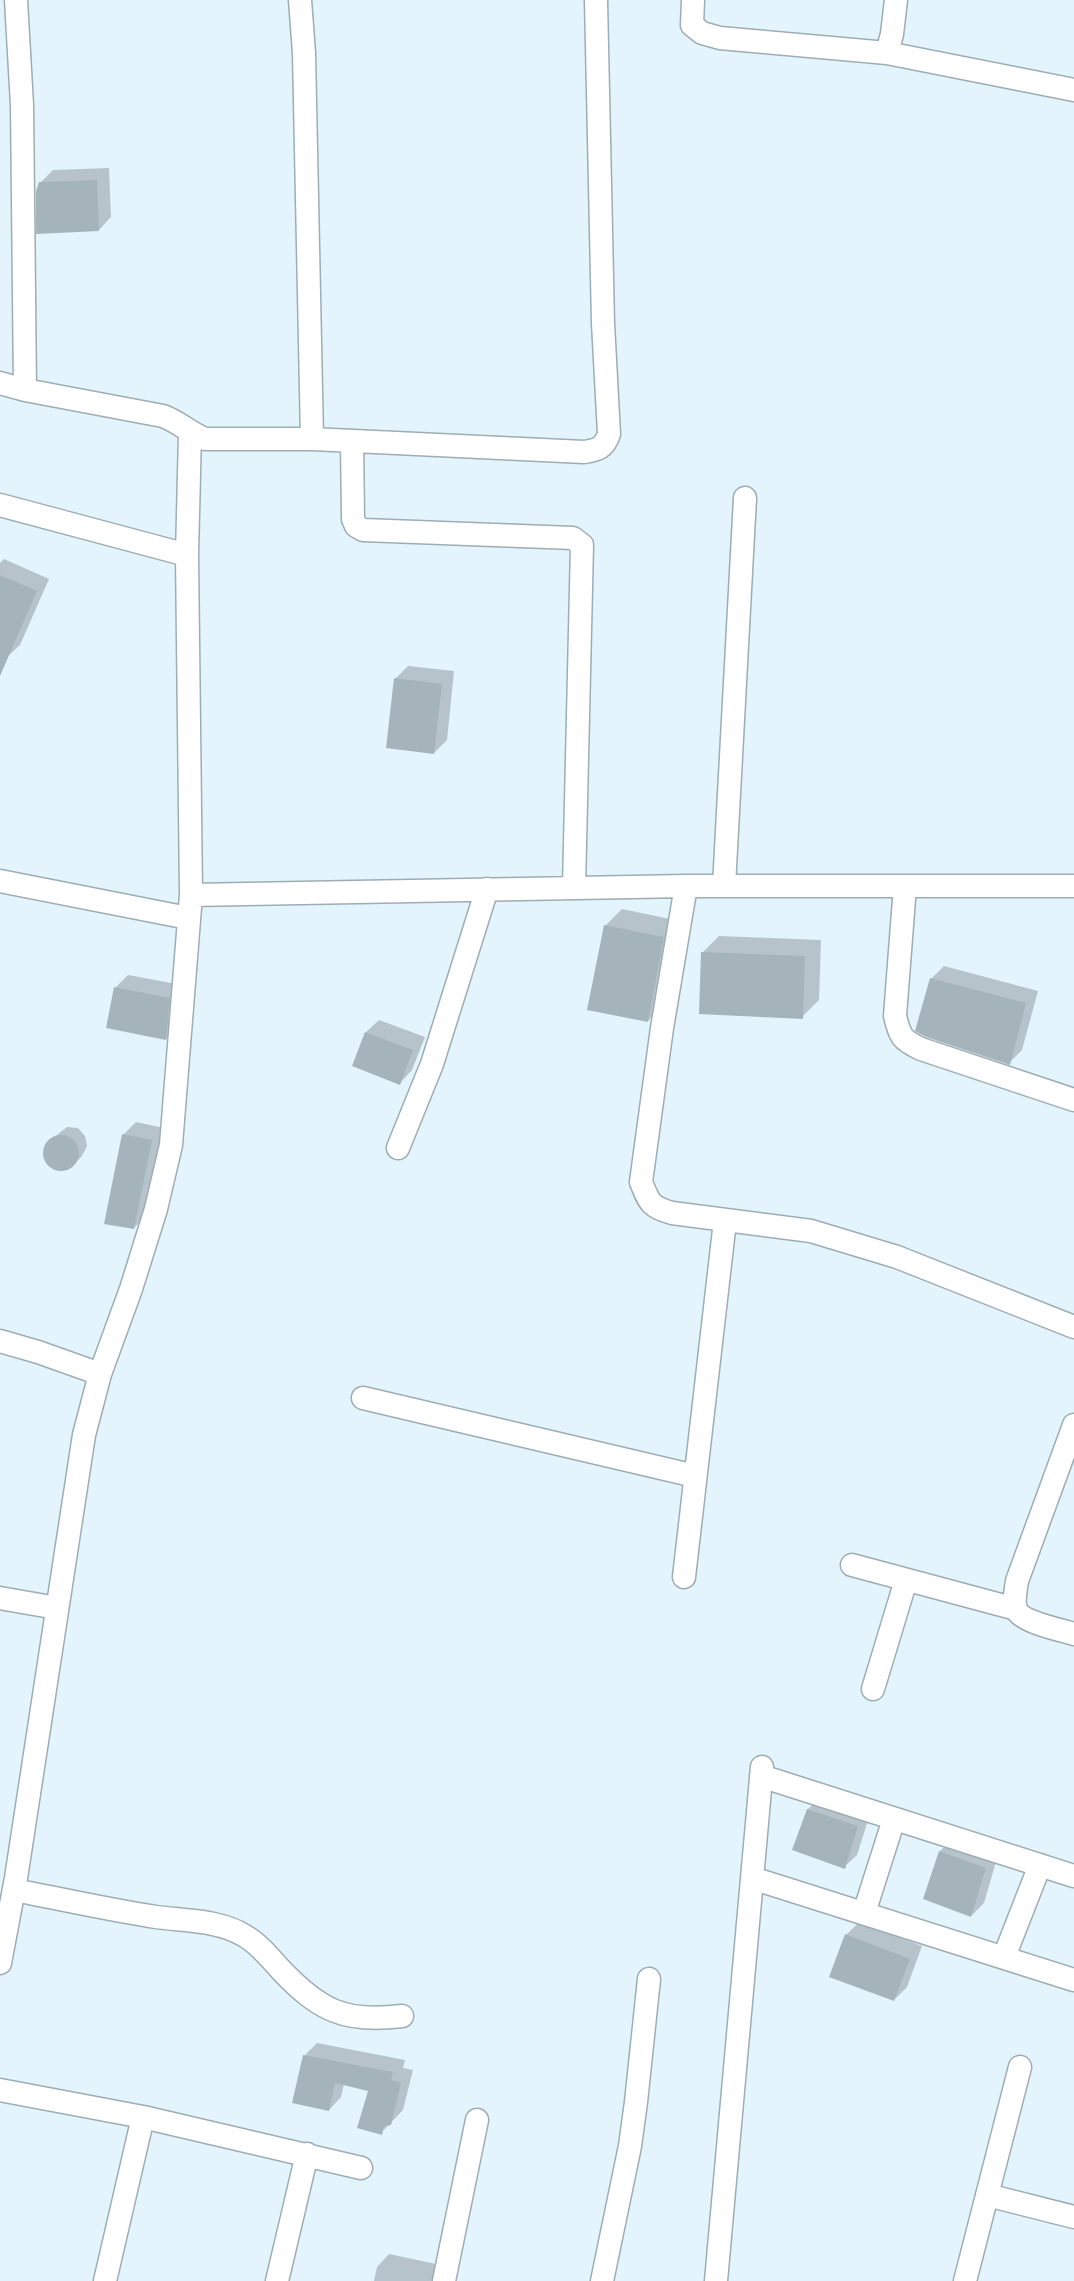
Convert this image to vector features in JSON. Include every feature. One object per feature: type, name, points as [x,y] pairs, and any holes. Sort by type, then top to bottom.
[{"type":"street","points":[[16,0],[22,105],[25,390]]},
{"type":"street","points":[[300,0],[304,53],[312,439]]},
{"type":"street","points":[[0,383],[25,390],[163,416],[176,421],[190,433],[205,439],[312,439],[584,452],[597,450],[605,445],[608,434],[603,323],[596,0]]},
{"type":"street","points":[[693,0],[692,25],[702,33],[887,53],[1074,90]]},
{"type":"street","points":[[887,53],[892,34],[896,0]]},
{"type":"street","points":[[0,1963],[14,1890],[84,1436],[100,1374],[131,1289],[156,1209],[171,1145],[191,895],[187,555],[190,433]]},
{"type":"street","points":[[352,441],[353,519],[356,526],[363,530],[573,538],[582,545],[574,887]]},
{"type":"street","points":[[724,886],[745,498]]},
{"type":"street","points":[[0,505],[187,555]]},
{"type":"street","points":[[0,881],[188,918]]},
{"type":"street","points":[[686,886],[662,1028],[641,1182],[649,1202],[657,1209],[725,1221],[811,1231],[897,1257],[1074,1327]]},
{"type":"street","points":[[905,886],[895,1016],[898,1030],[904,1040],[921,1049],[1074,1100]]},
{"type":"street","points":[[191,895],[574,887],[1074,886]]},
{"type":"street","points":[[398,1148],[432,1064],[487,888]]},
{"type":"street","points":[[684,1577],[725,1221]]},
{"type":"street","points":[[0,1341],[100,1374]]},
{"type":"street","points":[[363,1398],[695,1476]]},
{"type":"street","points":[[1016,1609],[1017,1581],[1074,1425]]},
{"type":"street","points":[[852,1565],[1016,1609],[1029,1620],[1074,1634]]},
{"type":"street","points":[[873,1689],[906,1580]]},
{"type":"street","points":[[0,1598],[57,1608]]},
{"type":"street","points":[[716,2281],[761,1772],[894,1819],[1074,1876]]},
{"type":"street","points":[[864,1913],[894,1819]]},
{"type":"street","points":[[1004,1957],[1040,1865]]},
{"type":"street","points":[[752,1878],[1074,1980]]},
{"type":"street","points":[[14,1890],[156,1917],[228,1928],[245,1936],[261,1949],[306,1995],[329,2010],[347,2016],[377,2019],[402,2016]]},
{"type":"street","points":[[602,2281],[631,2138],[649,1979]]},
{"type":"street","points":[[965,2281],[1020,2067]]},
{"type":"street","points":[[0,2090],[143,2117],[361,2168]]},
{"type":"street","points":[[105,2281],[143,2117]]},
{"type":"street","points":[[444,2281],[477,2120]]},
{"type":"street","points":[[277,2281],[307,2154]]},
{"type":"street","points":[[987,2194],[1074,2217]]},
{"type":"building","points":[[97,180],[99,231],[36,234],[36,191],[39,182]]},
{"type":"building","points":[[0,575],[37,591],[0,676]]},
{"type":"building","points":[[394,678],[442,684],[434,754],[386,748]]},
{"type":"building","points":[[604,925],[664,937],[648,1022],[587,1010]]},
{"type":"building","points":[[701,952],[805,956],[803,1019],[699,1014]]},
{"type":"building","points":[[930,978],[1026,1003],[1010,1065],[926,1037],[915,1031]]},
{"type":"building","points":[[114,987],[170,998],[166,1040],[106,1028]]},
{"type":"building","points":[[365,1032],[413,1050],[400,1085],[352,1066]]},
{"type":"building","points":[[122,1134],[152,1140],[134,1229],[104,1224]]},
{"type":"building","points":[[61,1135],[68,1136],[74,1140],[78,1146],[78,1160],[74,1166],[68,1170],[61,1171],[54,1170],[48,1166],[44,1160],[43,1153],[44,1146],[48,1140],[54,1136]]},
{"type":"building","points":[[807,1809],[858,1826],[845,1869],[792,1850]]},
{"type":"building","points":[[939,1851],[986,1868],[971,1917],[923,1899]]},
{"type":"building","points":[[845,1934],[910,1959],[894,2001],[829,1977]]},
{"type":"building","points":[[303,2055],[393,2072],[391,2080],[401,2083],[391,2125],[384,2126],[382,2135],[357,2128],[368,2091],[335,2083],[329,2111],[292,2103]]}]
